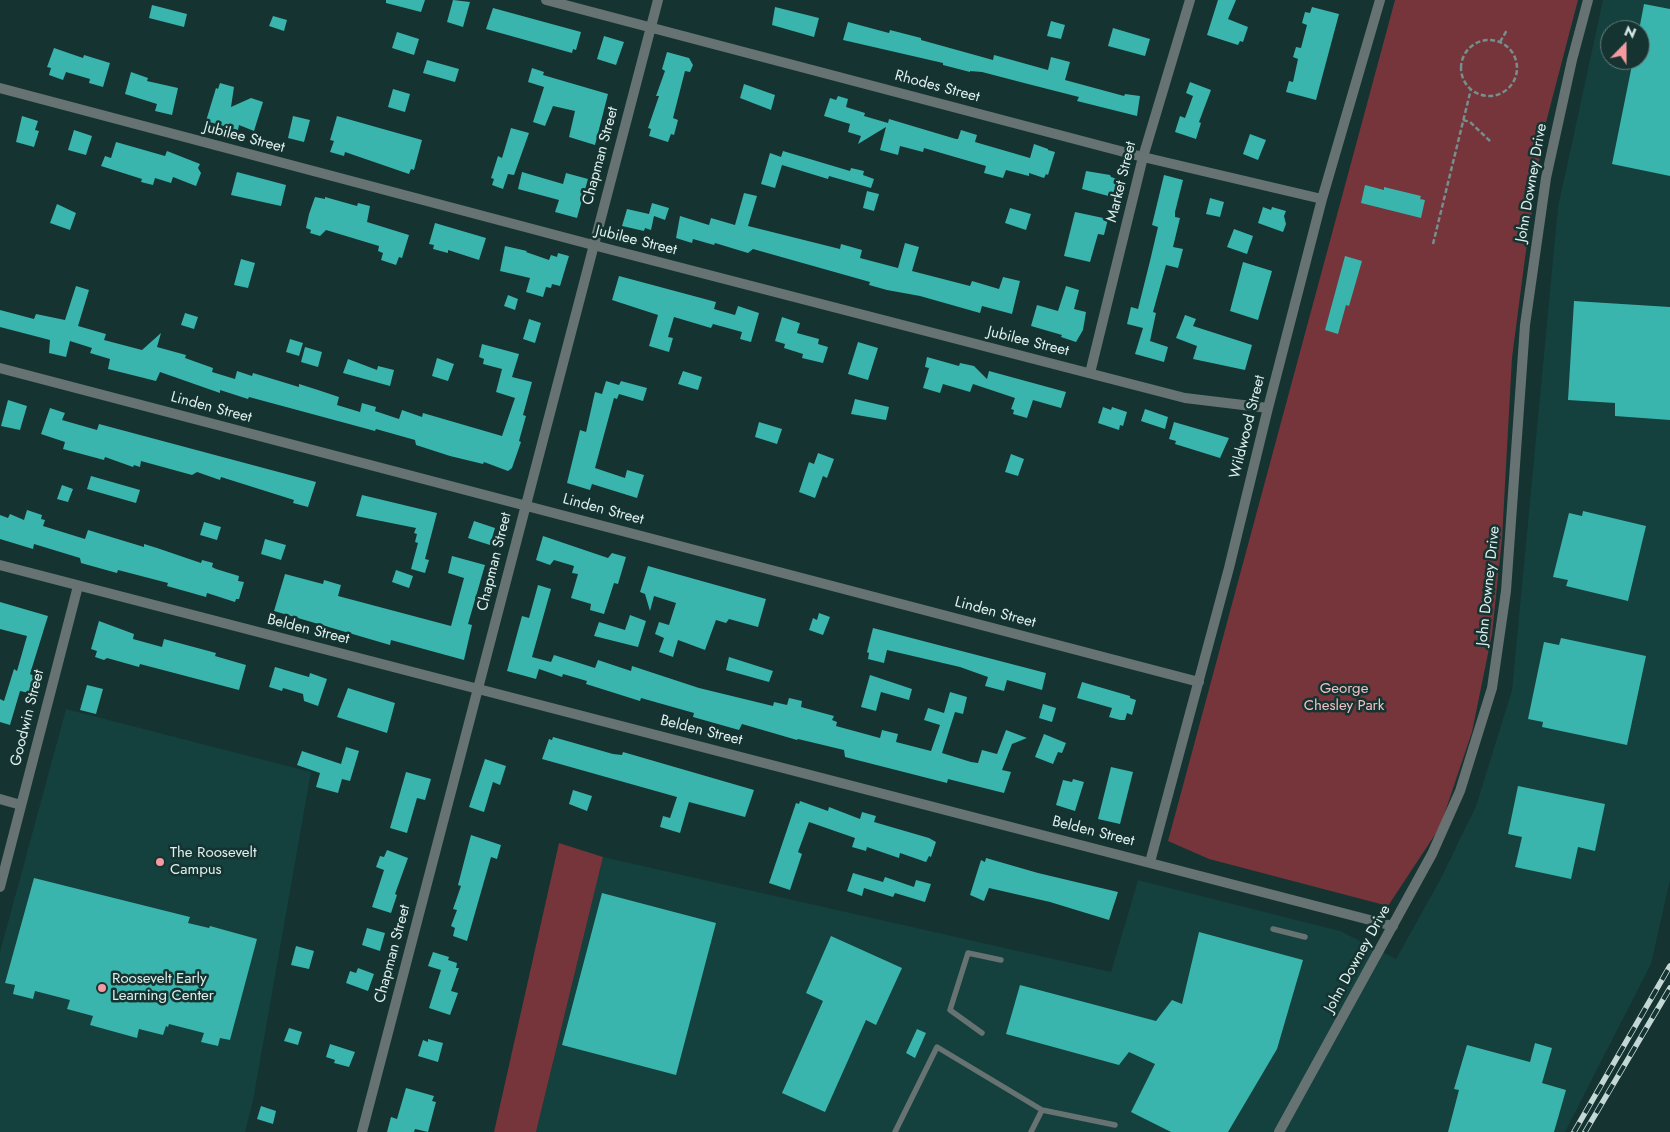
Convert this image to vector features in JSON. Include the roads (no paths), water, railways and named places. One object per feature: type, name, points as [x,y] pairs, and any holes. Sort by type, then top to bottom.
[{"type":"street","name":"Rhodes Street","points":[[546,0],[1143,157],[1322,199]]},
{"type":"street","name":"Chapman Street","points":[[362,1132],[658,0]]},
{"type":"street","name":"Market Street","points":[[1090,373],[1143,157],[1190,0]]},
{"type":"street","name":"Wildwood Street","points":[[1150,862],[1199,682],[1322,199],[1380,0]]},
{"type":"street","name":"John Downey Drive","points":[[1279,1132],[1432,854],[1460,791],[1492,688],[1506,591],[1525,324],[1546,178],[1572,60],[1588,0]]},
{"type":"street","name":"Jubilee Street","points":[[0,88],[593,245],[1185,398],[1268,408]]},
{"type":"street","name":"Linden Street","points":[[0,368],[1199,682]]},
{"type":"street","name":"Belden Street","points":[[0,565],[1394,926]]},
{"type":"street","name":"Goodwin Street","points":[[0,887],[78,586]]},
{"type":"street","points":[[0,799],[21,804]]},
{"type":"lane","points":[[1273,929],[1305,937]]},
{"type":"lane","points":[[982,1033],[950,1010],[968,953],[1001,960]]},
{"type":"lane","points":[[895,1132],[937,1047],[1042,1110],[1115,1125]]},
{"type":"lane","points":[[1031,1132],[1042,1110]]},
{"type":"railway","points":[[1574,1132],[1670,966]]},
{"type":"railway","points":[[1585,1132],[1670,988]]},
{"type":"place","name":"The Roosevelt Campus","points":[[160,862]]},
{"type":"place","name":"Roosevelt Early Learning Center","points":[[102,988]]},
{"type":"park label","name":"George Chesley Park","points":[[1344,698]]}]
